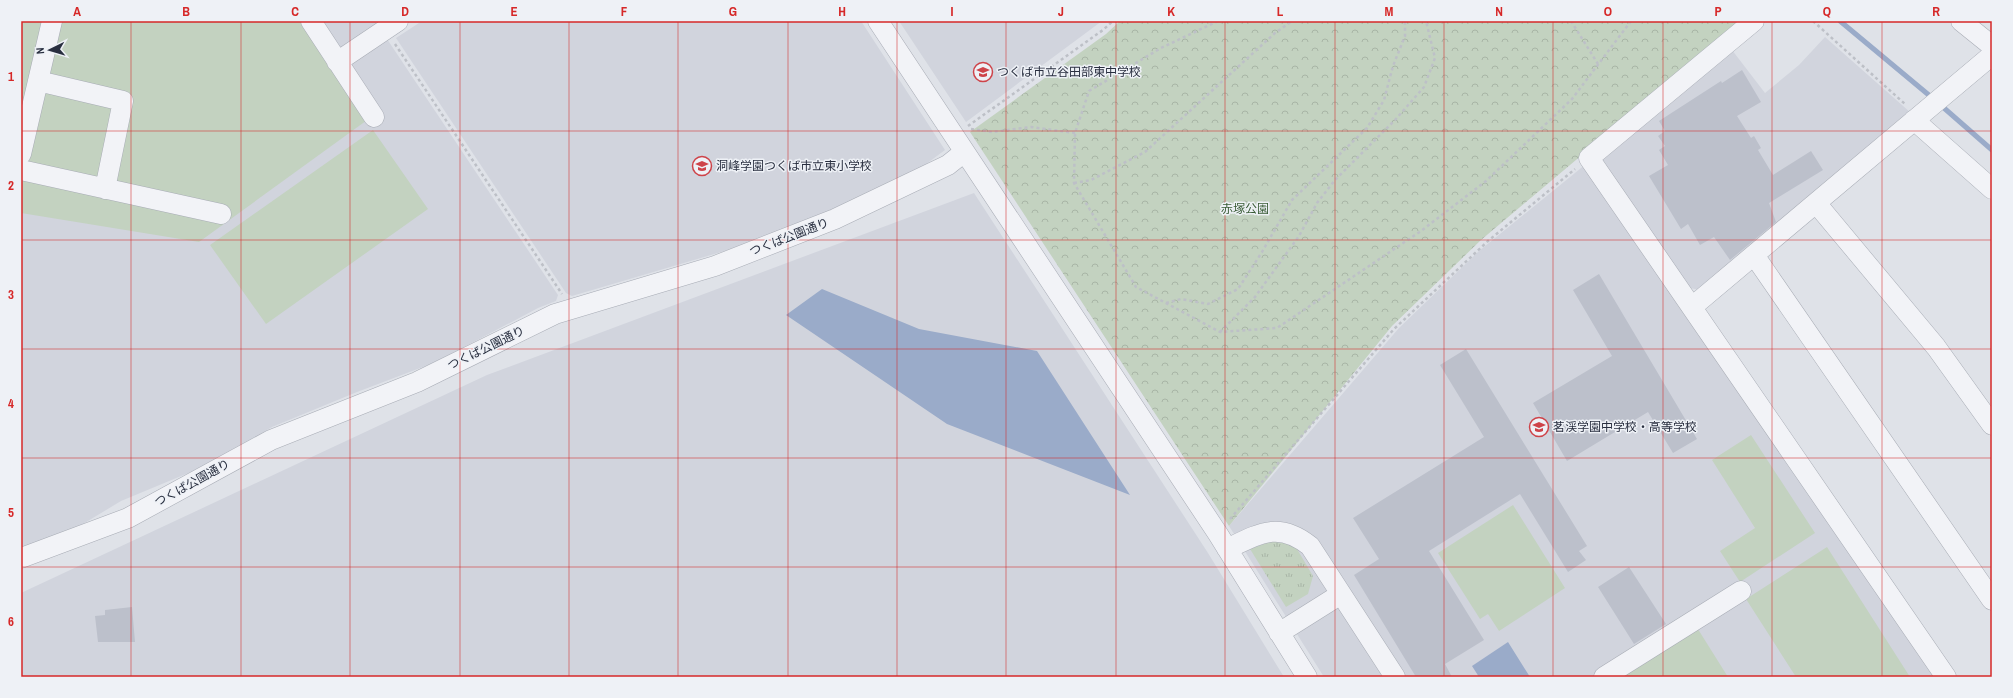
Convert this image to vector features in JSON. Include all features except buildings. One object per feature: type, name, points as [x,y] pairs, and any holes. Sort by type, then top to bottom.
[{"type":"street","points":[[21,154],[52,21]]},
{"type":"street","points":[[311,21],[374,117]]},
{"type":"street","points":[[878,21],[1227,549],[1307,677]]},
{"type":"street","points":[[1754,21],[1589,158],[1946,677]]},
{"type":"street","points":[[1961,21],[1992,46]]},
{"type":"street","points":[[337,62],[388,24]]},
{"type":"street","points":[[1692,307],[1992,55]]},
{"type":"street","points":[[38,81],[123,101],[105,189]]},
{"type":"street","points":[[1917,118],[1992,190]]},
{"type":"street","name":"つくば公園通り","points":[[21,558],[128,518],[271,440],[417,382],[555,314],[715,266],[835,219],[948,165],[958,157]]},
{"type":"street","points":[[21,170],[221,214]]},
{"type":"street","points":[[1816,203],[1936,347],[1992,425]]},
{"type":"street","points":[[1754,255],[1992,600]]},
{"type":"street","points":[[1227,549],[1263,533],[1278,531],[1297,536],[1310,546],[1395,677]]},
{"type":"street","points":[[1604,677],[1741,591]]},
{"type":"street","points":[[1280,633],[1341,594]]},
{"type":"path","points":[[1075,133],[1031,127],[992,132],[965,129],[1103,30],[1113,21]]},
{"type":"path","points":[[1218,21],[1161,48],[1089,91],[1075,133],[1074,182],[1136,287],[1220,332],[1277,328],[1421,231],[1486,181],[1572,99],[1631,21]]},
{"type":"path","points":[[1074,182],[1092,180],[1145,152],[1275,33],[1292,21]]},
{"type":"path","points":[[1166,303],[1182,300],[1208,304],[1238,290],[1292,200],[1367,128],[1384,100],[1393,66],[1405,36],[1405,21]]},
{"type":"path","points":[[1220,332],[1255,297],[1299,236],[1317,203],[1335,180],[1391,125],[1424,87],[1435,58],[1426,21]]},
{"type":"path","points":[[1571,21],[1598,64]]},
{"type":"path","points":[[1813,21],[1917,118]]},
{"type":"path","points":[[388,24],[565,299],[555,314]]},
{"type":"path","points":[[1230,520],[1394,329],[1488,241],[1589,158]]},
{"type":"shaded area","points":[[21,21],[375,21],[558,295],[556,301],[538,308],[436,362],[357,392],[272,427],[210,464],[121,501],[73,530],[21,551]]},
{"type":"shaded area","name":"洞峰学園つくば市立東小学校","points":[[422,21],[861,21],[945,150],[902,182],[772,237],[572,296],[566,293],[396,38]]},
{"type":"shaded area","name":"つくば市立谷田部東中学校","points":[[899,21],[1102,21],[966,122]]},
{"type":"shaded area","points":[[1825,37],[1911,113],[1700,290],[1690,288],[1601,158],[1732,50],[1765,93],[1799,65]]},
{"type":"shaded area","name":"茗渓学園中学校・高等学校","points":[[1586,164],[1934,677],[1324,677],[1229,526],[1399,328],[1479,251]]},
{"type":"shaded area","points":[[974,193],[1208,553],[1284,677],[21,677],[21,593],[487,375]]},
{"type":"green space","points":[[21,21],[306,21],[370,118],[199,242],[21,213]]},
{"type":"green space","name":"赤塚公園","points":[[1120,21],[1741,21],[1481,240],[1392,326],[1229,526],[970,132],[1106,34]]},
{"type":"green space","points":[[373,130],[428,209],[266,324],[210,245]]},
{"type":"green space","points":[[1751,435],[1815,533],[1740,582],[1720,551],[1755,528],[1712,460]]},
{"type":"green space","points":[[1513,505],[1565,588],[1499,631],[1488,614],[1480,619],[1438,553]]},
{"type":"green space","points":[[1280,538],[1294,544],[1313,576],[1308,594],[1286,607],[1250,549]]},
{"type":"green space","points":[[1827,547],[1910,677],[1796,677],[1746,599]]},
{"type":"green space","points":[[1696,626],[1728,677],[1618,677]]},
{"type":"water","points":[[822,289],[919,329],[1037,351],[1130,495],[947,424],[786,315]]},
{"type":"water","points":[[1508,642],[1530,677],[1479,677],[1472,666]]},
{"type":"waterway","points":[[1840,21],[1930,96]]},
{"type":"waterway","points":[[1944,108],[1992,150]]},
{"type":"place","name":"つくば市立谷田部東中学校","points":[[983,72]]},
{"type":"place","name":"洞峰学園つくば市立東小学校","points":[[702,166]]},
{"type":"place","name":"茗渓学園中学校・高等学校","points":[[1539,427]]}]
